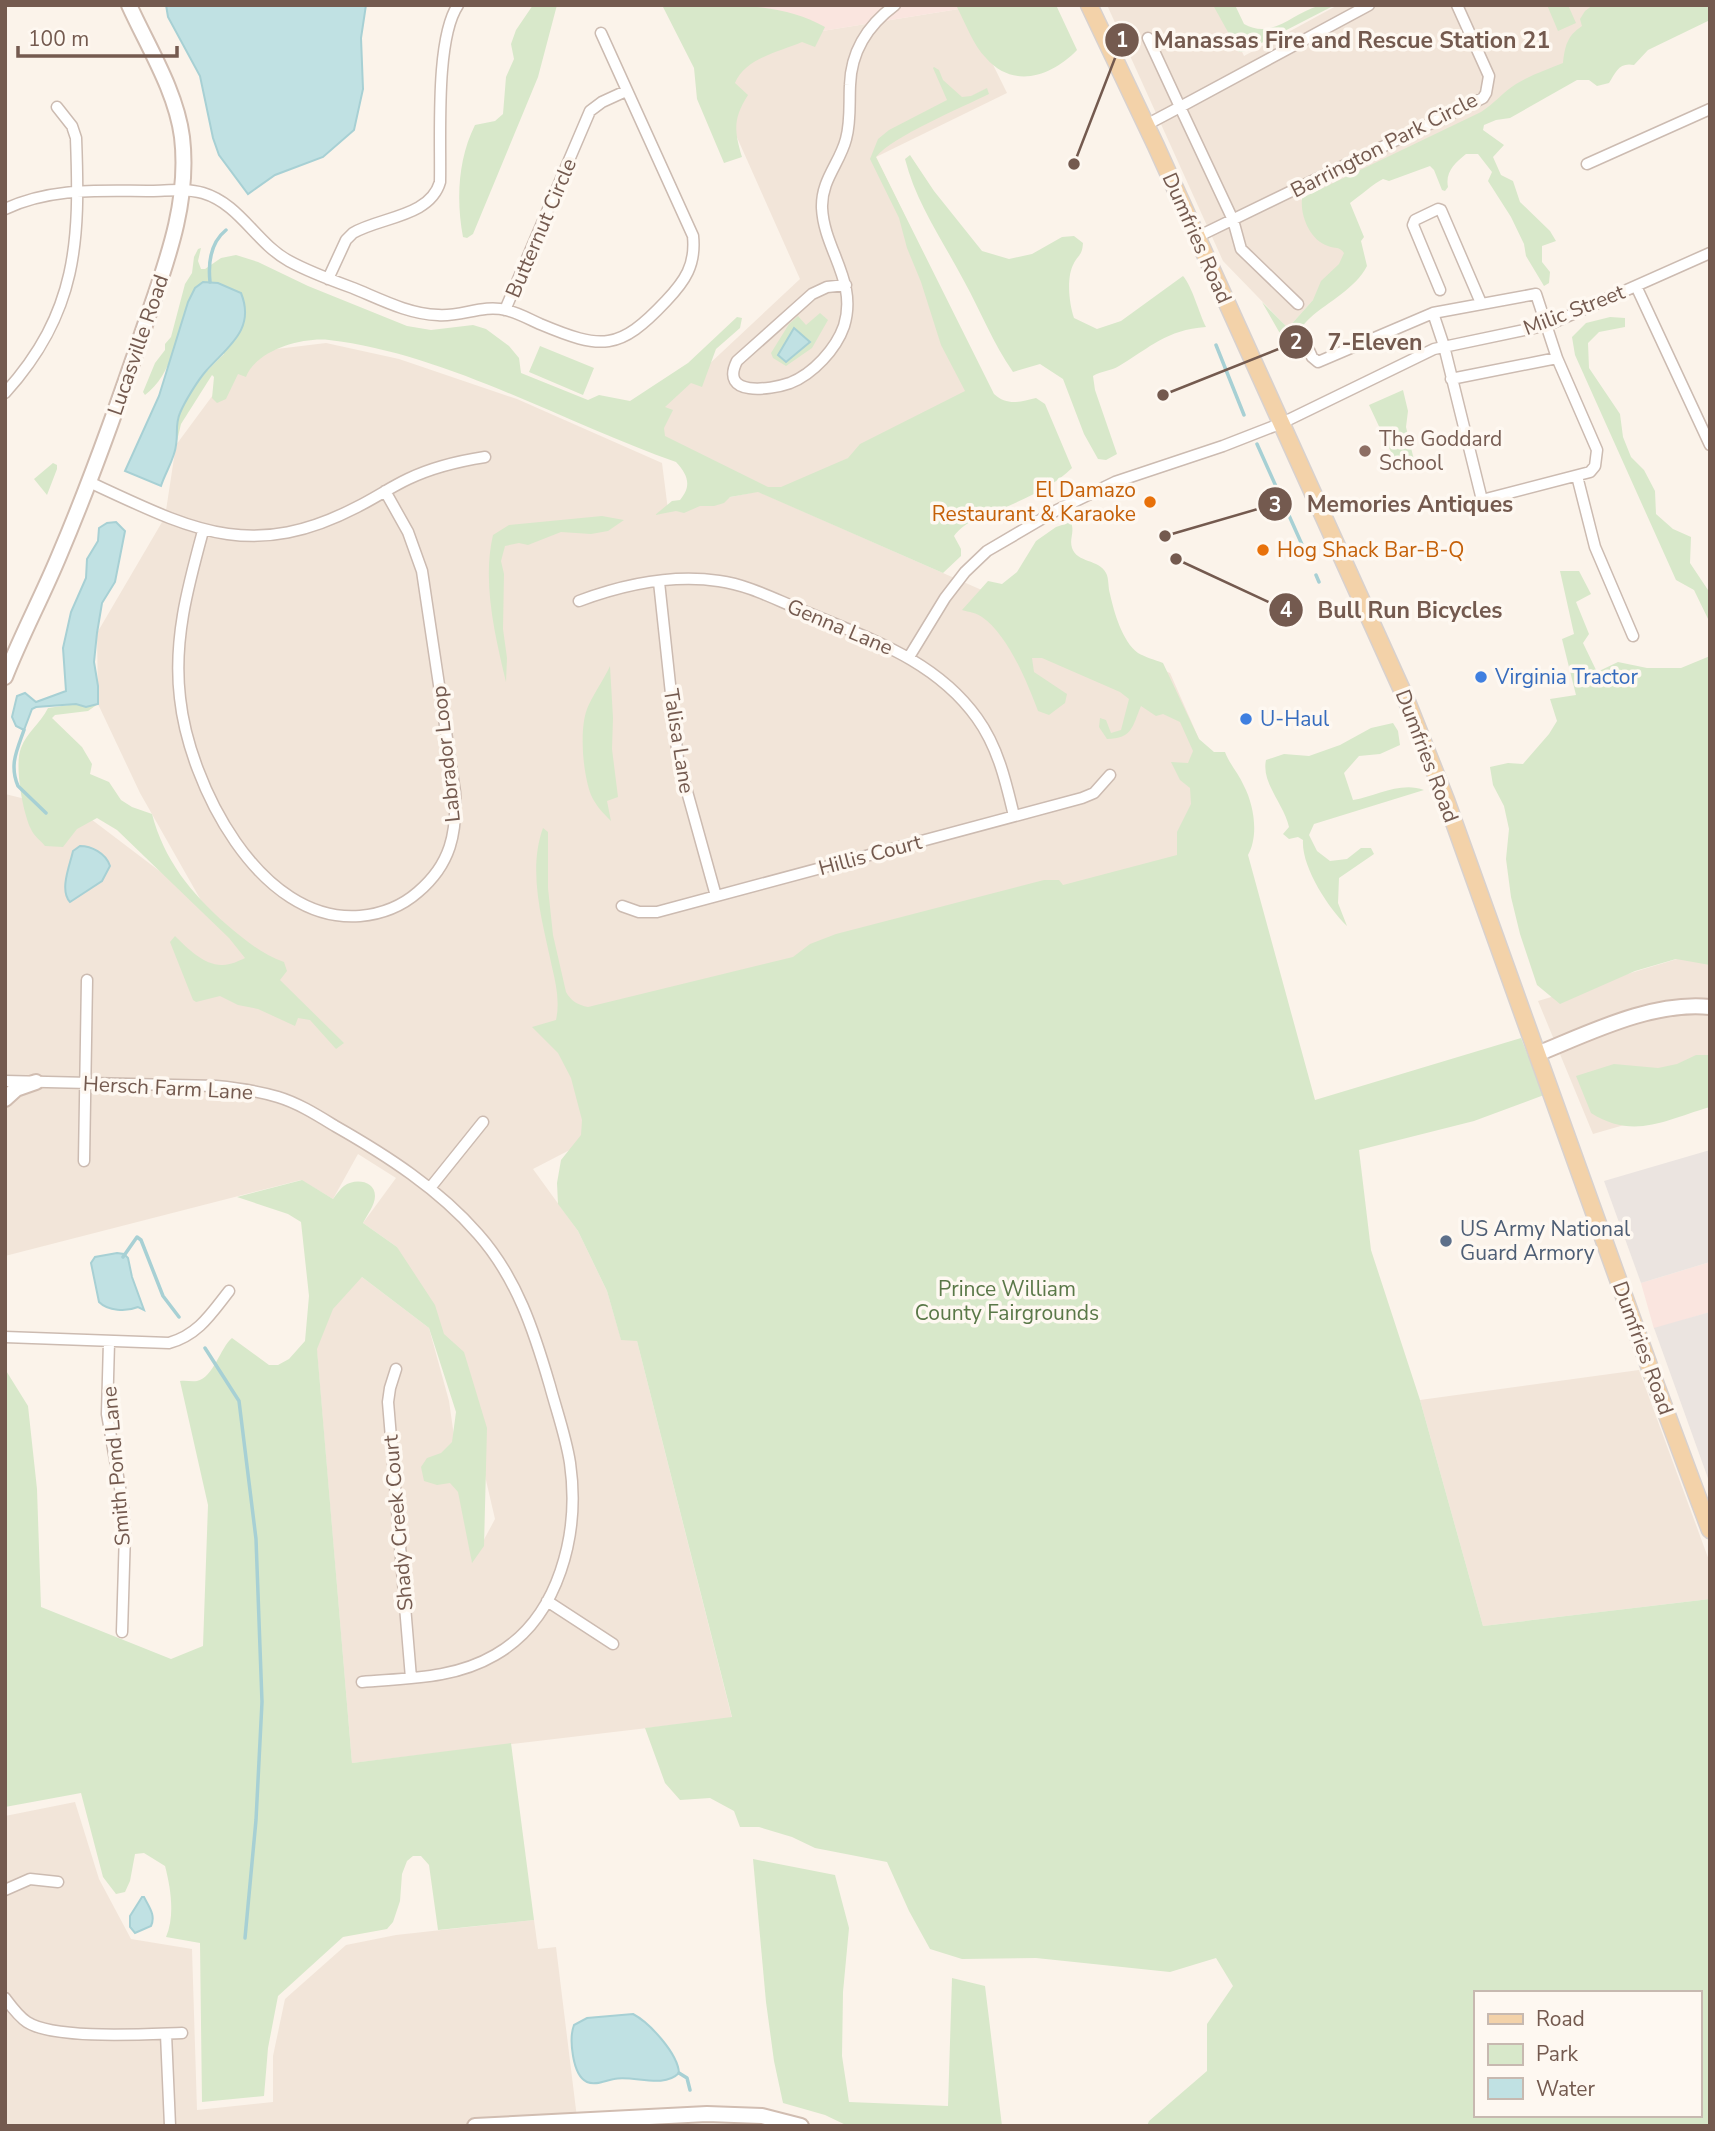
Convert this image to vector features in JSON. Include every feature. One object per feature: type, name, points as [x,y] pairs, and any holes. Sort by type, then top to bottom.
[{"type":"main road","name":"Dumfries Road","points":[[1088,5],[1146,125],[1406,699],[1446,800],[1710,1530]]},
{"type":"street","name":"Lucasville Road","points":[[5,677],[89,482],[153,301],[175,233],[184,191],[184,157],[177,112],[128,5]]},
{"type":"street","points":[[328,278],[346,240],[353,233],[420,206],[437,191],[440,182],[444,45],[449,22],[458,5]]},
{"type":"street","points":[[846,285],[827,287],[812,294],[737,361],[732,377],[734,382],[738,386],[747,387],[777,387],[791,383],[824,358],[840,334],[846,313],[846,285],[824,223],[822,194],[830,172],[842,153],[847,135],[850,76],[859,44],[895,5]]},
{"type":"street","points":[[1146,125],[1369,5]]},
{"type":"street","name":"Barrington Park Circle","points":[[1197,237],[1483,98],[1489,84],[1489,76],[1457,5]]},
{"type":"street","name":"Butternut Circle","points":[[601,33],[693,236],[693,261],[684,281],[634,332],[608,342],[584,340],[505,310],[590,111],[626,91]]},
{"type":"street","points":[[1148,38],[1233,220],[1244,254],[1298,304]]},
{"type":"street","points":[[5,393],[47,335],[65,292],[76,241],[76,138],[72,126],[57,107]]},
{"type":"street","points":[[1587,164],[1710,109]]},
{"type":"street","points":[[5,209],[36,197],[78,190],[201,192],[218,198],[239,215],[276,254],[409,311],[455,315],[483,309],[505,310]]},
{"type":"street","points":[[1440,290],[1413,225],[1415,220],[1438,209],[1441,210],[1452,234],[1481,303]]},
{"type":"street","name":"Milic Street","points":[[909,657],[945,598],[965,572],[988,551],[1025,527],[1115,482],[1282,423],[1416,356],[1444,346],[1548,325],[1710,253]]},
{"type":"street","points":[[1636,286],[1710,445]]},
{"type":"street","points":[[1303,337],[1312,357],[1318,362],[1433,313],[1536,294],[1557,358],[1597,450],[1595,466],[1590,472],[1482,500],[1444,346],[1433,313]]},
{"type":"street","points":[[1451,379],[1557,358]]},
{"type":"street","points":[[89,482],[179,523],[203,531],[245,536],[288,533],[336,518],[409,478],[439,466],[485,457]]},
{"type":"street","points":[[1577,476],[1595,547],[1633,636]]},
{"type":"street","name":"Labrador Loop","points":[[203,531],[181,623],[178,667],[182,717],[197,769],[208,795],[234,838],[274,884],[298,901],[324,913],[351,917],[367,916],[397,907],[423,888],[448,853],[455,831],[456,816],[455,792],[422,571],[408,532],[385,491]]},
{"type":"street","name":"Genna Lane","points":[[579,601],[624,586],[659,582],[699,580],[736,584],[909,657],[945,682],[978,718],[996,753],[1014,816]]},
{"type":"street","name":"Talisa Lane","points":[[659,582],[678,759],[716,896]]},
{"type":"street","name":"Hillis Court","points":[[622,906],[650,913],[1082,799],[1104,784],[1110,775]]},
{"type":"street","points":[[84,1161],[87,980]]},
{"type":"street","points":[[1537,1054],[1660,1009],[1682,1006],[1710,1007]]},
{"type":"street","name":"Hersch Farm Lane","points":[[5,1082],[216,1086],[280,1098],[303,1107],[350,1134],[430,1188],[465,1220],[495,1256],[523,1305],[538,1345],[565,1440],[572,1487],[569,1538],[557,1582],[528,1627],[498,1654],[461,1670],[362,1682]]},
{"type":"street","points":[[5,1099],[16,1089],[36,1082]]},
{"type":"street","points":[[430,1188],[483,1122]]},
{"type":"street","points":[[5,1338],[163,1344],[181,1339],[203,1324],[229,1292]]},
{"type":"street","name":"Smith Pond Lane","points":[[109,1342],[107,1414],[123,1504],[125,1532],[122,1632]]},
{"type":"street","name":"Shady Creek Court","points":[[396,1369],[388,1402],[411,1678]]},
{"type":"street","points":[[547,1601],[612,1644]]},
{"type":"street","points":[[5,1890],[30,1879],[58,1882]]},
{"type":"street","points":[[5,1997],[27,2022],[58,2032],[182,2033]]},
{"type":"street","points":[[166,2034],[170,2126]]},
{"type":"street","points":[[475,2126],[707,2113],[762,2116],[801,2126]]},
{"type":"shaded area","points":[[677,5],[971,5],[816,32]]},
{"type":"shaded area","points":[[1107,5],[1220,5],[1244,56],[1338,5],[1710,5],[1710,12],[1354,179],[1297,196],[1358,250],[1288,328],[1223,261]]},
{"type":"shaded area","points":[[965,8],[1007,93],[876,157],[989,387],[787,489],[759,492],[1170,673],[1242,837],[587,1141],[533,1169],[578,1231],[607,1291],[621,1339],[636,1337],[732,1718],[352,1763],[314,1316],[362,1277],[429,1328],[449,1401],[472,1562],[495,1519],[473,1424],[397,1247],[363,1223],[396,1178],[358,1154],[333,1199],[301,1180],[5,1256],[5,794],[83,813],[203,904],[140,793],[98,704],[97,633],[165,517],[176,445],[244,353],[326,343],[399,359],[517,399],[662,463],[668,510],[755,492],[629,439],[800,279],[711,79],[816,32]]},
{"type":"shaded area","points":[[1710,949],[1710,1100],[1593,1134],[1538,1001]]},
{"type":"shaded area","points":[[1710,1150],[1710,1262],[1641,1283],[1604,1181]]},
{"type":"shaded area","points":[[1710,1262],[1710,1312],[1654,1329],[1641,1283]]},
{"type":"shaded area","points":[[1710,1312],[1710,1484],[1654,1328]]},
{"type":"shaded area","points":[[1639,1370],[1710,1563],[1710,1599],[1483,1626],[1420,1400]]},
{"type":"shaded area","points":[[75,1802],[99,1879],[131,1939],[192,1949],[197,2110],[273,2102],[273,2056],[285,1999],[346,1945],[396,1935],[534,1920],[538,1949],[556,1947],[578,2126],[5,2126],[5,1816]]},
{"type":"green space","points":[[533,5],[557,5],[538,77],[473,234],[467,238],[463,237],[459,194],[469,138],[475,125],[495,121],[503,114],[506,77],[514,59],[511,44],[516,30]]},
{"type":"green space","points":[[662,5],[767,8],[807,18],[825,27],[815,47],[802,42],[764,57],[746,67],[740,74],[735,83],[748,95],[736,125],[742,157],[724,163],[697,99],[694,68]]},
{"type":"green space","points":[[956,5],[1056,5],[1077,50],[1044,73],[1032,76],[1008,74],[981,53]]},
{"type":"green space","points":[[1213,5],[1235,5],[1244,24],[1264,29],[1282,24],[1309,9],[1335,5],[1246,51],[1239,52]]},
{"type":"green space","points":[[1547,5],[1568,5],[1576,23],[1558,31]]},
{"type":"green space","points":[[1593,5],[1710,5],[1710,20],[1648,50],[1634,65],[1621,66],[1609,83],[1597,86],[1589,80],[1577,80],[1510,118],[1484,125],[1483,130],[1504,145],[1493,157],[1501,175],[1513,181],[1520,202],[1550,231],[1556,241],[1542,246],[1542,262],[1550,272],[1549,283],[1544,286],[1526,256],[1524,244],[1511,217],[1488,181],[1492,172],[1478,154],[1466,154],[1452,168],[1445,191],[1430,166],[1389,181],[1383,179],[1350,203],[1364,237],[1361,241],[1367,266],[1349,288],[1307,321],[1288,342],[1286,351],[1282,337],[1262,302],[1288,328],[1313,300],[1321,281],[1339,264],[1344,253],[1339,248],[1322,243],[1311,233],[1305,220],[1302,198],[1481,112],[1516,84],[1563,63],[1568,42],[1582,26],[1580,19],[1585,11]]},
{"type":"green space","points":[[934,67],[939,70],[943,80],[962,97],[971,96],[987,88],[989,94],[897,140],[876,157],[994,394],[1009,402],[1036,398],[1045,404],[1072,468],[1044,489],[962,527],[954,536],[961,549],[961,556],[943,573],[758,492],[730,497],[724,503],[700,506],[684,513],[676,511],[655,515],[672,501],[680,500],[686,490],[686,476],[676,462],[462,374],[418,359],[329,340],[294,343],[270,353],[251,368],[246,377],[238,374],[226,399],[217,403],[212,398],[212,375],[181,424],[176,445],[178,419],[183,407],[197,383],[224,354],[188,302],[168,365],[154,387],[145,395],[143,392],[155,363],[171,337],[185,284],[192,273],[194,257],[201,248],[198,261],[201,269],[221,258],[236,255],[407,326],[431,330],[473,325],[486,329],[509,346],[519,358],[521,373],[588,400],[599,395],[630,401],[688,363],[737,317],[742,318],[740,328],[716,349],[702,387],[691,383],[665,407],[673,410],[664,428],[665,436],[768,487],[781,487],[848,458],[860,444],[965,391],[941,345],[899,218],[870,159],[878,139],[889,130],[947,100]]},
{"type":"green space","points":[[910,155],[934,191],[982,251],[1009,259],[1032,254],[1062,237],[1074,236],[1083,243],[1071,269],[1071,305],[1074,318],[1097,329],[1121,321],[1183,276],[1186,280],[1206,327],[1169,336],[1116,368],[1093,376],[1095,390],[1117,454],[1106,460],[1098,459],[1084,434],[1063,379],[1040,364],[1013,372],[923,206],[905,159]]},
{"type":"green space","points":[[820,313],[828,320],[812,348],[786,366],[773,358],[771,353],[789,324],[798,316],[806,325]]},
{"type":"green space","points":[[1610,317],[1625,318],[1625,327],[1599,332],[1588,343],[1589,368],[1620,414],[1623,437],[1631,457],[1644,470],[1655,491],[1656,514],[1673,529],[1691,537],[1690,563],[1710,593],[1710,623],[1694,590],[1676,580],[1575,355],[1572,337],[1586,323]]},
{"type":"green space","points":[[540,346],[594,368],[583,395],[529,372]]},
{"type":"green space","points":[[1403,390],[1408,411],[1406,427],[1414,460],[1398,467],[1369,405]]},
{"type":"green space","points":[[53,463],[57,465],[57,469],[47,495],[34,479]]},
{"type":"green space","points":[[602,516],[624,520],[608,531],[591,534],[561,532],[528,545],[519,543],[505,546],[501,561],[504,574],[506,682],[489,590],[493,535],[509,525]]},
{"type":"green space","name":"Prince William County Fairgrounds","points":[[1071,522],[1072,548],[1078,556],[1098,565],[1106,573],[1116,617],[1127,641],[1138,653],[1163,663],[1199,739],[1214,752],[1225,752],[1242,782],[1253,811],[1253,839],[1248,855],[1315,1100],[1521,1038],[1544,1095],[1474,1121],[1359,1150],[1371,1250],[1420,1400],[1483,1626],[1710,1599],[1710,2126],[1147,2126],[1149,2121],[1207,2071],[1207,2024],[1233,1986],[1216,1958],[1170,1972],[1036,1958],[962,1959],[930,1949],[887,1862],[815,1848],[792,1837],[759,1827],[740,1827],[734,1811],[710,1798],[680,1800],[665,1783],[645,1728],[732,1717],[637,1341],[621,1340],[607,1291],[578,1231],[558,1204],[557,1183],[561,1160],[581,1135],[582,1120],[571,1078],[558,1053],[532,1027],[556,1020],[558,1007],[536,880],[538,845],[543,828],[548,832],[548,888],[553,935],[566,992],[575,1002],[588,1007],[793,957],[810,944],[836,934],[1044,880],[1059,880],[1063,885],[1177,855],[1177,832],[1191,804],[1190,788],[1180,780],[1171,762],[1188,763],[1193,751],[1180,722],[1163,714],[1156,716],[1141,706],[1127,734],[1107,739],[1099,727],[1100,718],[1106,720],[1111,733],[1121,730],[1129,699],[1120,692],[1042,658],[1032,658],[1034,672],[1067,694],[1065,703],[1049,715],[1038,711],[1016,660],[1000,635],[980,616],[962,610],[988,581],[1002,584],[1017,572],[1036,541],[1056,527]]},
{"type":"green space","points":[[1560,571],[1579,571],[1591,594],[1576,602],[1589,634],[1583,643],[1597,672],[1618,662],[1647,668],[1681,668],[1710,656],[1710,965],[1676,959],[1635,971],[1560,1004],[1537,985],[1520,934],[1506,859],[1509,829],[1504,806],[1493,785],[1490,767],[1508,763],[1523,764],[1557,721],[1550,699],[1576,695],[1562,639],[1574,634]]},
{"type":"green space","points":[[610,666],[612,749],[618,797],[607,801],[611,821],[591,795],[584,764],[583,740],[587,709]]},
{"type":"green space","points":[[76,704],[86,707],[98,704],[88,711],[55,715],[52,718],[82,747],[92,764],[90,774],[109,782],[121,800],[152,814],[171,861],[190,888],[240,936],[261,951],[284,962],[287,971],[280,980],[344,1043],[336,1049],[310,1020],[298,1018],[295,1026],[220,996],[196,1002],[193,1000],[170,942],[175,936],[197,955],[216,965],[226,965],[245,958],[229,938],[117,830],[97,818],[77,829],[63,847],[45,846],[33,833],[20,789],[18,765],[21,748],[48,708]]},
{"type":"green space","points":[[1393,723],[1398,731],[1400,745],[1380,754],[1359,756],[1344,773],[1353,800],[1397,788],[1424,790],[1314,824],[1309,835],[1317,851],[1330,861],[1347,859],[1361,848],[1371,848],[1374,854],[1339,878],[1338,903],[1347,926],[1317,886],[1306,862],[1303,840],[1298,837],[1289,839],[1283,834],[1289,827],[1267,777],[1266,760],[1284,754],[1309,756],[1340,745],[1371,728]]},
{"type":"green space","points":[[1696,1055],[1710,1055],[1710,1107],[1650,1125],[1621,1125],[1591,1113],[1576,1076],[1614,1064],[1658,1068],[1677,1064]]},
{"type":"green space","points":[[302,1180],[333,1199],[348,1183],[358,1181],[372,1187],[375,1199],[363,1223],[397,1247],[435,1305],[444,1334],[464,1352],[487,1428],[484,1546],[472,1563],[458,1492],[450,1483],[437,1485],[424,1481],[421,1467],[427,1458],[441,1453],[452,1442],[456,1412],[429,1328],[362,1277],[333,1309],[317,1349],[352,1763],[511,1743],[534,1920],[438,1930],[429,1865],[421,1856],[413,1856],[407,1861],[402,1874],[400,1901],[393,1922],[387,1929],[343,1937],[278,1996],[268,2048],[264,2096],[202,2102],[200,1943],[166,1937],[171,1902],[165,1866],[144,1853],[135,1854],[125,1892],[116,1894],[103,1877],[81,1793],[5,1807],[5,1369],[28,1406],[37,1489],[41,1607],[171,1659],[203,1646],[208,1505],[180,1381],[197,1381],[208,1374],[232,1338],[269,1365],[278,1365],[289,1359],[305,1341],[309,1296],[301,1222],[288,1214],[237,1197]]},
{"type":"green space","points":[[753,1859],[835,1875],[849,1928],[843,1992],[842,2056],[849,2102],[948,2106],[952,1978],[985,1986],[1002,2126],[848,2126],[825,2115],[783,2103],[766,2002]]},
{"type":"water","points":[[166,5],[366,5],[361,38],[363,89],[354,130],[323,157],[275,175],[248,194],[219,155],[200,76],[168,17]]},
{"type":"water","points":[[203,282],[218,283],[241,293],[245,317],[237,337],[203,375],[182,408],[175,450],[161,486],[125,471],[159,396],[188,302],[195,288]]},
{"type":"water","points":[[794,328],[810,342],[786,362],[778,355]]},
{"type":"water","points":[[116,522],[125,531],[115,582],[102,603],[97,633],[94,662],[98,704],[86,707],[76,704],[36,707],[32,709],[24,730],[16,726],[12,717],[17,696],[25,693],[36,702],[66,691],[63,648],[71,612],[86,578],[87,559],[98,541],[99,528]]},
{"type":"water","points":[[80,846],[98,851],[110,866],[102,881],[70,902],[65,891],[66,877],[73,851]]},
{"type":"water","points":[[117,1253],[128,1258],[144,1310],[138,1307],[112,1309],[99,1302],[91,1263],[95,1257]]},
{"type":"water","points":[[142,1897],[153,1918],[151,1926],[135,1933],[130,1927],[130,1916]]},
{"type":"water","points":[[633,2014],[662,2040],[674,2057],[679,2073],[672,2078],[657,2081],[622,2078],[597,2083],[587,2082],[578,2072],[573,2056],[574,2025],[587,2018]]},
{"type":"waterway","points":[[210,282],[211,254],[216,241],[226,230]]},
{"type":"waterway","points":[[1216,345],[1244,415]]},
{"type":"waterway","points":[[1257,444],[1308,558]]},
{"type":"waterway","points":[[1316,575],[1319,582]]},
{"type":"waterway","points":[[24,730],[15,758],[15,778],[18,786],[46,813]]},
{"type":"waterway","points":[[123,1257],[137,1237],[141,1240],[163,1296],[179,1317]]},
{"type":"waterway","points":[[205,1348],[239,1401],[256,1539],[262,1702],[256,1820],[245,1938]]},
{"type":"waterway","points":[[679,2073],[687,2078],[690,2090]]},
{"type":"place","name":"Manassas Fire and Rescue Station 21","points":[[1074,164]]},
{"type":"place","name":"7-Eleven","points":[[1163,395]]},
{"type":"place","name":"The Goddard School","points":[[1365,451]]},
{"type":"place","name":"El Damazo Restaurant & Karaoke","points":[[1150,502]]},
{"type":"place","name":"Memories Antiques","points":[[1165,536]]},
{"type":"place","name":"Hog Shack Bar-B-Q","points":[[1263,550]]},
{"type":"place","name":"Bull Run Bicycles","points":[[1176,559]]},
{"type":"place","name":"Virginia Tractor","points":[[1481,677]]},
{"type":"place","name":"U-Haul","points":[[1246,719]]},
{"type":"place","name":"US Army National Guard Armory","points":[[1446,1241]]}]
